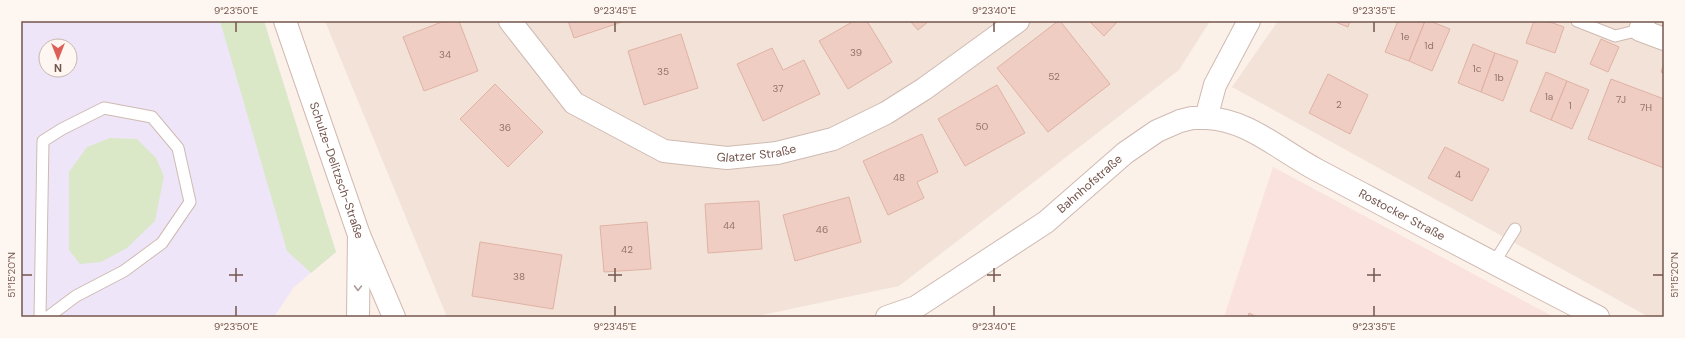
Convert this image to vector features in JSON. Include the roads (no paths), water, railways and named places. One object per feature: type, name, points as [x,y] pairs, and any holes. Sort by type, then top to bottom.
[{"type":"street","name":"Schulze-Delitzsch-Straße","points":[[285,21],[358,235],[394,317]]},
{"type":"street","name":"Glatzer Straße","points":[[510,21],[574,103],[664,151],[727,158],[777,153],[832,139],[886,113],[924,89],[1018,21]]},
{"type":"street","points":[[1206,118],[1215,84],[1249,21]]},
{"type":"street","points":[[1642,26],[1664,39]]},
{"type":"street","name":"Rostocker Straße","points":[[1206,118],[1218,118],[1248,128],[1298,160],[1598,317]]},
{"type":"street","name":"Bahnhofstraße","points":[[887,317],[916,307],[1046,222],[1125,153],[1157,131],[1186,119],[1206,118]]},
{"type":"street","points":[[358,235],[358,317]]},
{"type":"lane","points":[[1577,21],[1615,36],[1642,26]]},
{"type":"lane","points":[[40,317],[43,141],[62,129],[104,108],[152,117],[178,148],[190,202],[162,243],[124,271],[76,296],[48,317]]},
{"type":"lane","points":[[1494,263],[1515,228]]}]
